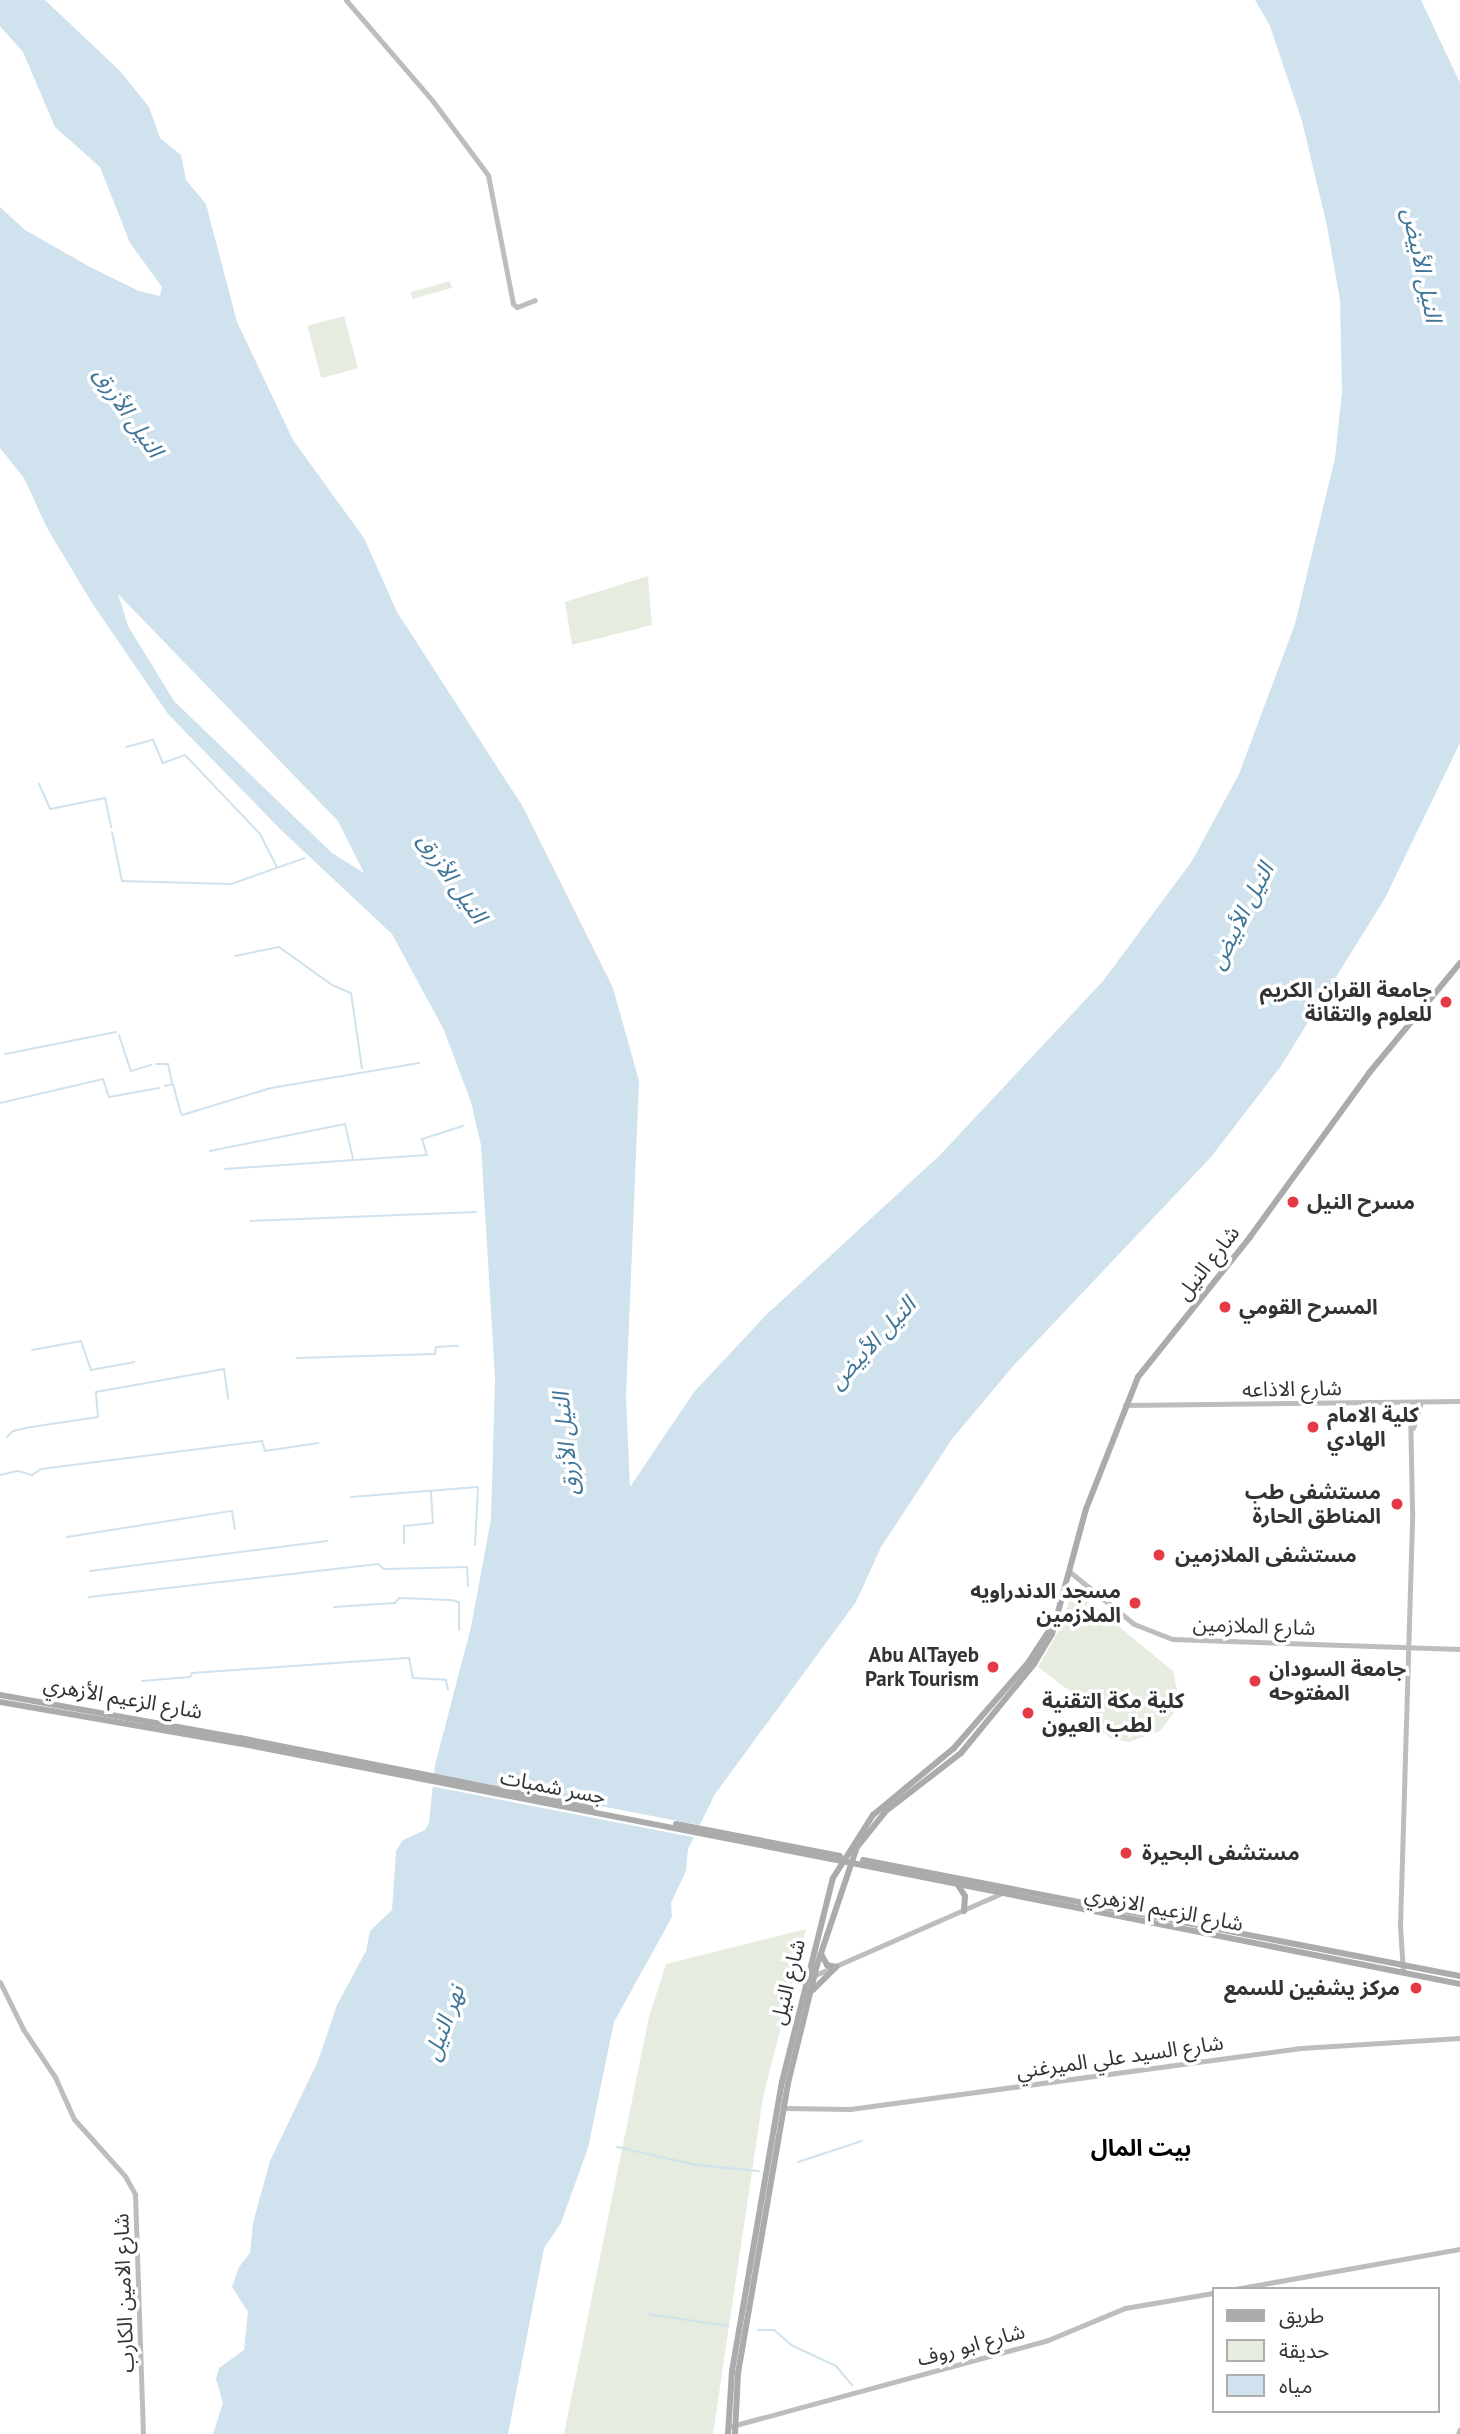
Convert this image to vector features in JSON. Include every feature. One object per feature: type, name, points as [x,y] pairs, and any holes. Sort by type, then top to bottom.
[{"type":"main road","name":"شارع النيل","points":[[731,2430],[738,2373],[784,2108],[810,1995],[810,1977],[821,1953],[846,1874],[866,1833],[886,1811],[961,1753],[1034,1664],[1055,1621],[1086,1509],[1138,1377],[1251,1237],[1369,1073],[1460,964]]},
{"type":"main road","name":"شارع النيل","points":[[731,2430],[733,2371],[778,2107],[833,1878],[856,1837],[878,1809],[943,1759],[973,1728],[1028,1663],[1055,1621]]},
{"type":"main road","name":"شارع الزعيم الأزهري","points":[[0,1695],[239,1741]]},
{"type":"main road","name":"شارع الزعيم الأزهري","points":[[0,1702],[239,1741]]},
{"type":"main road","name":"جسر شمبات","points":[[239,1741],[862,1863]]},
{"type":"main road","name":"شارع الزعيم الازهري","points":[[862,1863],[1000,1894],[1117,1913],[1290,1953],[1353,1965],[1401,1968],[1435,1981],[1460,1984]]},
{"type":"main road","name":"شارع الزعيم الازهري","points":[[862,1863],[1401,1968],[1460,1976]]},
{"type":"main road","points":[[958,1885],[964,1894],[964,1911]]},
{"type":"main road","points":[[821,1953],[827,1965],[836,1967]]},
{"type":"main road","points":[[810,1995],[836,1967]]},
{"type":"street","points":[[346,0],[432,100],[488,175],[514,306],[535,300]]},
{"type":"street","name":"شارع الاذاعه","points":[[1125,1405],[1460,1401]]},
{"type":"street","points":[[1401,1968],[1411,1435],[1410,1409],[1403,1402]]},
{"type":"street","points":[[1411,1435],[1421,1402]]},
{"type":"street","name":"شارع الملازمين","points":[[1070,1572],[1134,1624],[1163,1637],[1460,1649]]},
{"type":"street","points":[[1408,1677],[1409,1648]]},
{"type":"street","points":[[1410,1657],[1419,1648]]},
{"type":"street","points":[[810,1977],[1000,1894]]},
{"type":"street","name":"شارع الامين الكارب","points":[[0,1982],[23,2029],[55,2077],[74,2119],[125,2176],[135,2194],[144,2434]]},
{"type":"street","name":"شارع السيد علي الميرغني","points":[[784,2108],[850,2109],[1301,2048],[1460,2038]]},
{"type":"street","points":[[1247,2287],[1460,2249]]},
{"type":"street","name":"شارع ابو روف","points":[[731,2430],[1048,2340],[1125,2308],[1212,2292]]},
{"type":"street","points":[[1458,2434],[1460,2429]]},
{"type":"green space","points":[[450,281],[452,288],[413,299],[411,292]]},
{"type":"green space","points":[[344,316],[358,368],[321,378],[307,326]]},
{"type":"green space","points":[[648,576],[652,625],[572,645],[565,602]]},
{"type":"green space","points":[[1073,1589],[1173,1671],[1180,1705],[1160,1731],[1129,1742],[1112,1739],[1094,1726],[1094,1705],[1080,1706],[1079,1698],[1038,1667],[1061,1627]]},
{"type":"green space","points":[[806,1929],[763,2097],[713,2434],[564,2434],[649,2017],[666,1964]]},
{"type":"water","points":[[0,0],[45,0],[121,72],[149,107],[160,138],[181,155],[186,180],[206,204],[237,322],[293,440],[364,538],[397,612],[523,807],[613,988],[639,1081],[626,1397],[630,1487],[694,1392],[766,1315],[939,1156],[1103,981],[1192,861],[1239,774],[1295,624],[1335,458],[1342,392],[1340,300],[1327,226],[1302,121],[1270,26],[1255,0],[1421,0],[1460,83],[1460,743],[1385,898],[1281,1066],[1211,1157],[1014,1365],[952,1439],[881,1547],[856,1602],[715,1794],[688,1849],[686,1871],[671,1903],[672,1917],[614,2022],[588,2148],[561,2223],[544,2248],[508,2434],[213,2434],[223,2403],[216,2379],[219,2368],[244,2350],[248,2312],[232,2287],[239,2267],[250,2253],[253,2223],[270,2161],[318,2061],[337,2005],[366,1951],[370,1931],[392,1910],[396,1851],[403,1840],[425,1830],[429,1823],[435,1765],[471,1627],[491,1519],[495,1378],[481,1145],[471,1102],[444,1030],[392,934],[281,830],[168,714],[92,603],[47,528],[24,478],[0,448],[0,207],[25,230],[90,267],[139,291],[160,296],[162,287],[130,243],[100,167],[55,127],[23,52],[0,26]],"holes":[[[118,594],[338,821],[364,873],[332,853],[174,701],[128,626]]]},
{"type":"pier","points":[[431,1773],[705,1826],[702,1839],[429,1786]]},
{"type":"waterway","points":[[126,747],[153,740],[163,763],[185,755],[260,834],[276,866]]},
{"type":"waterway","points":[[39,784],[50,809],[105,798],[111,827]]},
{"type":"waterway","points":[[112,832],[122,881],[231,884],[305,858]]},
{"type":"waterway","points":[[235,956],[279,947],[332,985],[351,993],[362,1068]]},
{"type":"waterway","points":[[5,1054],[116,1032]]},
{"type":"waterway","points":[[119,1035],[131,1071],[151,1065]]},
{"type":"waterway","points":[[182,1115],[271,1088],[419,1063]]},
{"type":"waterway","points":[[156,1064],[168,1064],[172,1083]]},
{"type":"waterway","points":[[0,1103],[103,1079],[109,1097],[159,1088]]},
{"type":"waterway","points":[[165,1086],[173,1084],[181,1113]]},
{"type":"waterway","points":[[210,1151],[345,1124],[353,1158]]},
{"type":"waterway","points":[[225,1169],[427,1155],[422,1139],[463,1126]]},
{"type":"waterway","points":[[250,1221],[476,1212]]},
{"type":"waterway","points":[[32,1350],[81,1341],[91,1370],[134,1362]]},
{"type":"waterway","points":[[297,1358],[435,1354],[436,1347],[458,1346]]},
{"type":"waterway","points":[[7,1437],[13,1431],[31,1427],[98,1417],[96,1392],[224,1369],[228,1399]]},
{"type":"waterway","points":[[0,1475],[18,1471],[32,1475],[41,1469],[262,1441],[265,1451],[318,1443]]},
{"type":"waterway","points":[[351,1497],[478,1487],[475,1545]]},
{"type":"waterway","points":[[404,1543],[404,1526],[433,1523],[431,1491]]},
{"type":"waterway","points":[[67,1537],[232,1511],[235,1529]]},
{"type":"waterway","points":[[90,1571],[327,1541]]},
{"type":"waterway","points":[[89,1597],[378,1564],[384,1569],[467,1567],[468,1586]]},
{"type":"waterway","points":[[334,1607],[395,1603],[399,1598],[451,1600],[459,1602],[459,1630]]},
{"type":"waterway","points":[[142,1681],[190,1677],[192,1673],[409,1658],[413,1678],[446,1680],[448,1690]]},
{"type":"waterway","points":[[798,2162],[862,2141]]},
{"type":"waterway","points":[[617,2147],[696,2165],[759,2171]]},
{"type":"waterway","points":[[648,2314],[728,2326]]},
{"type":"waterway","points":[[758,2330],[774,2330],[791,2345],[836,2366],[852,2385]]},
{"type":"place","name":"جامعة القران الكريم للعلوم والتقانة","points":[[1446,1002]]},
{"type":"place","name":"مسرح النيل","points":[[1293,1202]]},
{"type":"place","name":"المسرح القومي","points":[[1225,1307]]},
{"type":"place","name":"كلية الامام الهادي","points":[[1313,1427]]},
{"type":"place","name":"مستشفى طب المناطق الحارة","points":[[1397,1504]]},
{"type":"place","name":"مستشفى الملازمين","points":[[1159,1555]]},
{"type":"place","name":"مسجد الدندراويه الملازمين","points":[[1135,1603]]},
{"type":"place","name":"Abu AlTayeb Park Tourism","points":[[993,1667]]},
{"type":"place","name":"جامعة السودان المفتوحه","points":[[1255,1681]]},
{"type":"place","name":"كلية مكة التقنية لطب العيون","points":[[1028,1713]]},
{"type":"place","name":"مستشفى البحيرة","points":[[1126,1853]]},
{"type":"place","name":"مركز يشفين للسمع","points":[[1416,1988]]},
{"type":"district","name":"بيت المال","points":[[1141,2148]]},
{"type":"water label","name":"النيل الأبيض","points":[[1422,265]]},
{"type":"water label","name":"النيل الأزرق","points":[[128,412]]},
{"type":"water label","name":"النيل الأزرق","points":[[452,878]]},
{"type":"water label","name":"النيل الأبيض","points":[[1241,916]]},
{"type":"water label","name":"النيل الأبيض","points":[[872,1343]]},
{"type":"water label","name":"النيل الأزرق","points":[[566,1444]]},
{"type":"water label","name":"نهر النيل","points":[[444,2023]]}]
